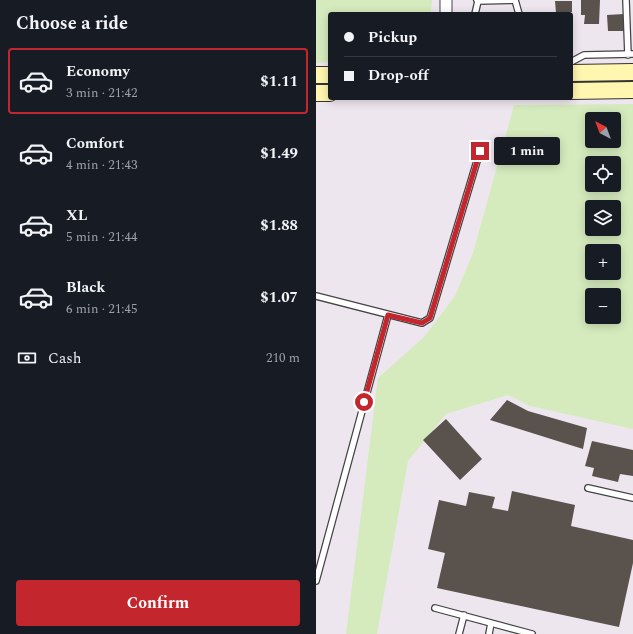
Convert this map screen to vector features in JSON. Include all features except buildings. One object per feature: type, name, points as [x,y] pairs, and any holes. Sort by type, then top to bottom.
[{"type":"main road","points":[[573,64],[633,72]]},
{"type":"main road","points":[[316,75],[328,75]]},
{"type":"main road","points":[[573,91],[633,90]]},
{"type":"main road","points":[[316,93],[328,93]]},
{"type":"street","points":[[446,0],[446,12]]},
{"type":"lane","points":[[475,12],[478,1],[515,0],[518,12]]},
{"type":"lane","points":[[573,63],[584,55],[630,55],[626,0]]},
{"type":"lane","points":[[316,296],[422,323],[430,318],[480,151]]},
{"type":"lane","points":[[316,581],[388,315]]},
{"type":"lane","points":[[588,488],[633,498]]},
{"type":"lane","points":[[435,608],[528,633]]},
{"type":"lane","points":[[459,634],[464,615]]},
{"type":"lane","points":[[489,634],[491,623]]},
{"type":"shaded area","points":[[316,0],[633,0],[633,634],[316,634]]},
{"type":"green space","points":[[316,0],[432,0],[431,12],[328,12],[328,62],[316,63]]},
{"type":"green space","points":[[633,104],[633,429],[530,406],[508,395],[446,414],[408,461],[377,634],[346,634],[378,378],[424,337],[455,296],[473,253],[514,105]]},
{"type":"route","points":[[364,402],[388,315],[422,323],[430,318],[480,151]]}]
